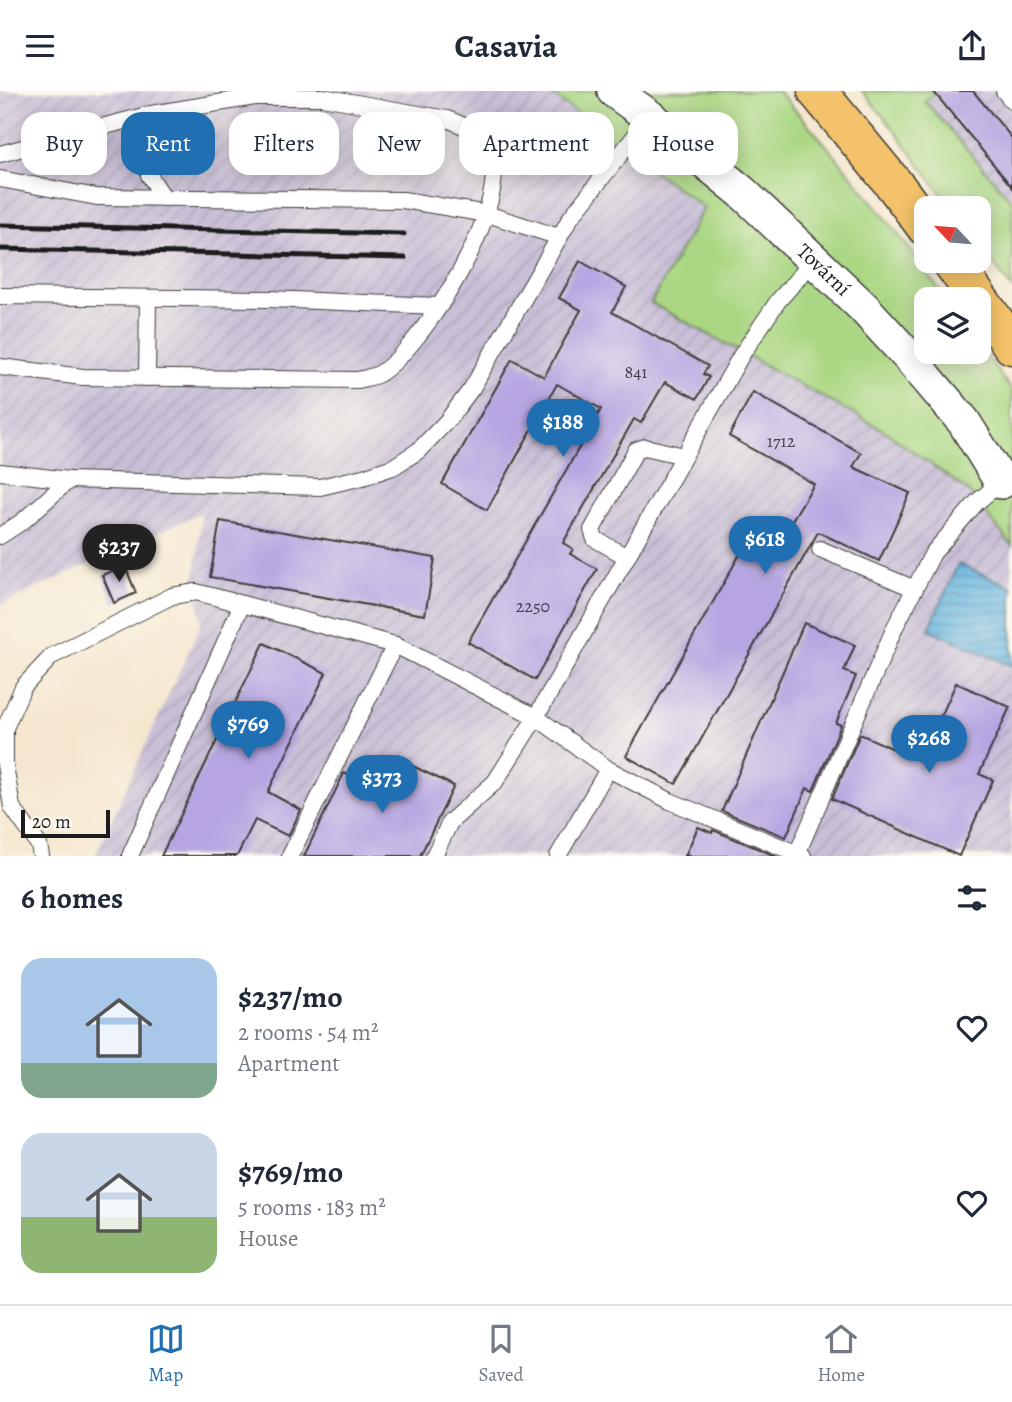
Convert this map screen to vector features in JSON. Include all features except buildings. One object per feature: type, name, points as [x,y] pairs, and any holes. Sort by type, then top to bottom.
[{"type":"main road","points":[[817,91],[914,211]]},
{"type":"main road","points":[[960,273],[1012,345]]},
{"type":"street","name":"Tovární","points":[[614,91],[643,112]]},
{"type":"street","name":"Tovární","points":[[721,175],[863,307],[964,422],[1001,482]]},
{"type":"lane","points":[[1004,91],[1012,101]]},
{"type":"lane","points":[[0,367],[83,377],[358,380],[377,375],[394,361],[459,276],[487,214],[494,169],[488,147],[474,132],[447,119],[322,97],[256,97],[163,112]]},
{"type":"lane","points":[[0,154],[121,122]]},
{"type":"lane","points":[[0,472],[69,480],[320,487],[393,467],[418,451],[447,421],[472,388],[570,217],[628,144]]},
{"type":"lane","points":[[149,175],[164,198]]},
{"type":"lane","points":[[0,179],[97,197],[403,200],[487,214],[559,237]]},
{"type":"lane","points":[[435,856],[450,822],[495,782],[536,717],[742,354],[778,301],[814,260]]},
{"type":"lane","points":[[0,296],[269,299],[438,306]]},
{"type":"lane","points":[[147,378],[148,299]]},
{"type":"lane","points":[[627,557],[595,539],[592,530],[636,450],[645,447],[684,456]]},
{"type":"lane","points":[[0,535],[23,521],[69,480]]},
{"type":"lane","points":[[41,856],[39,845],[12,807],[5,765],[5,728],[23,687],[52,656],[172,596],[196,592],[395,645],[536,717],[608,769],[670,801],[800,855],[895,627],[933,553],[977,502],[1001,482]]},
{"type":"lane","points":[[820,549],[915,589]]},
{"type":"lane","points":[[130,856],[242,604]]},
{"type":"lane","points":[[290,856],[395,645]]},
{"type":"lane","points":[[558,856],[608,769]]},
{"type":"shaded area","points":[[0,91],[552,91],[579,112],[459,112],[459,175],[614,175],[614,139],[628,150],[628,175],[661,175],[704,208],[651,303],[883,430],[968,491],[1012,546],[1012,856],[95,856],[202,622],[194,582],[202,512],[0,605]]},
{"type":"shaded area","points":[[937,91],[1012,91],[1012,201],[925,101]]},
{"type":"green space","points":[[547,91],[778,91],[823,141],[906,245],[914,256],[914,273],[927,273],[937,287],[914,287],[914,364],[991,362],[1012,391],[1012,546],[968,491],[883,430],[651,303],[704,208],[660,175],[738,175],[738,112],[628,112],[628,151],[614,141],[614,112],[575,112]]},
{"type":"green space","points":[[862,91],[937,91],[925,101],[1012,201],[1012,289],[991,261],[991,196],[943,196]]},
{"type":"water","points":[[958,564],[1012,587],[1012,666],[929,629]]},
{"type":"railway","points":[[0,225],[404,234]]},
{"type":"railway","points":[[0,249],[405,258]]}]
